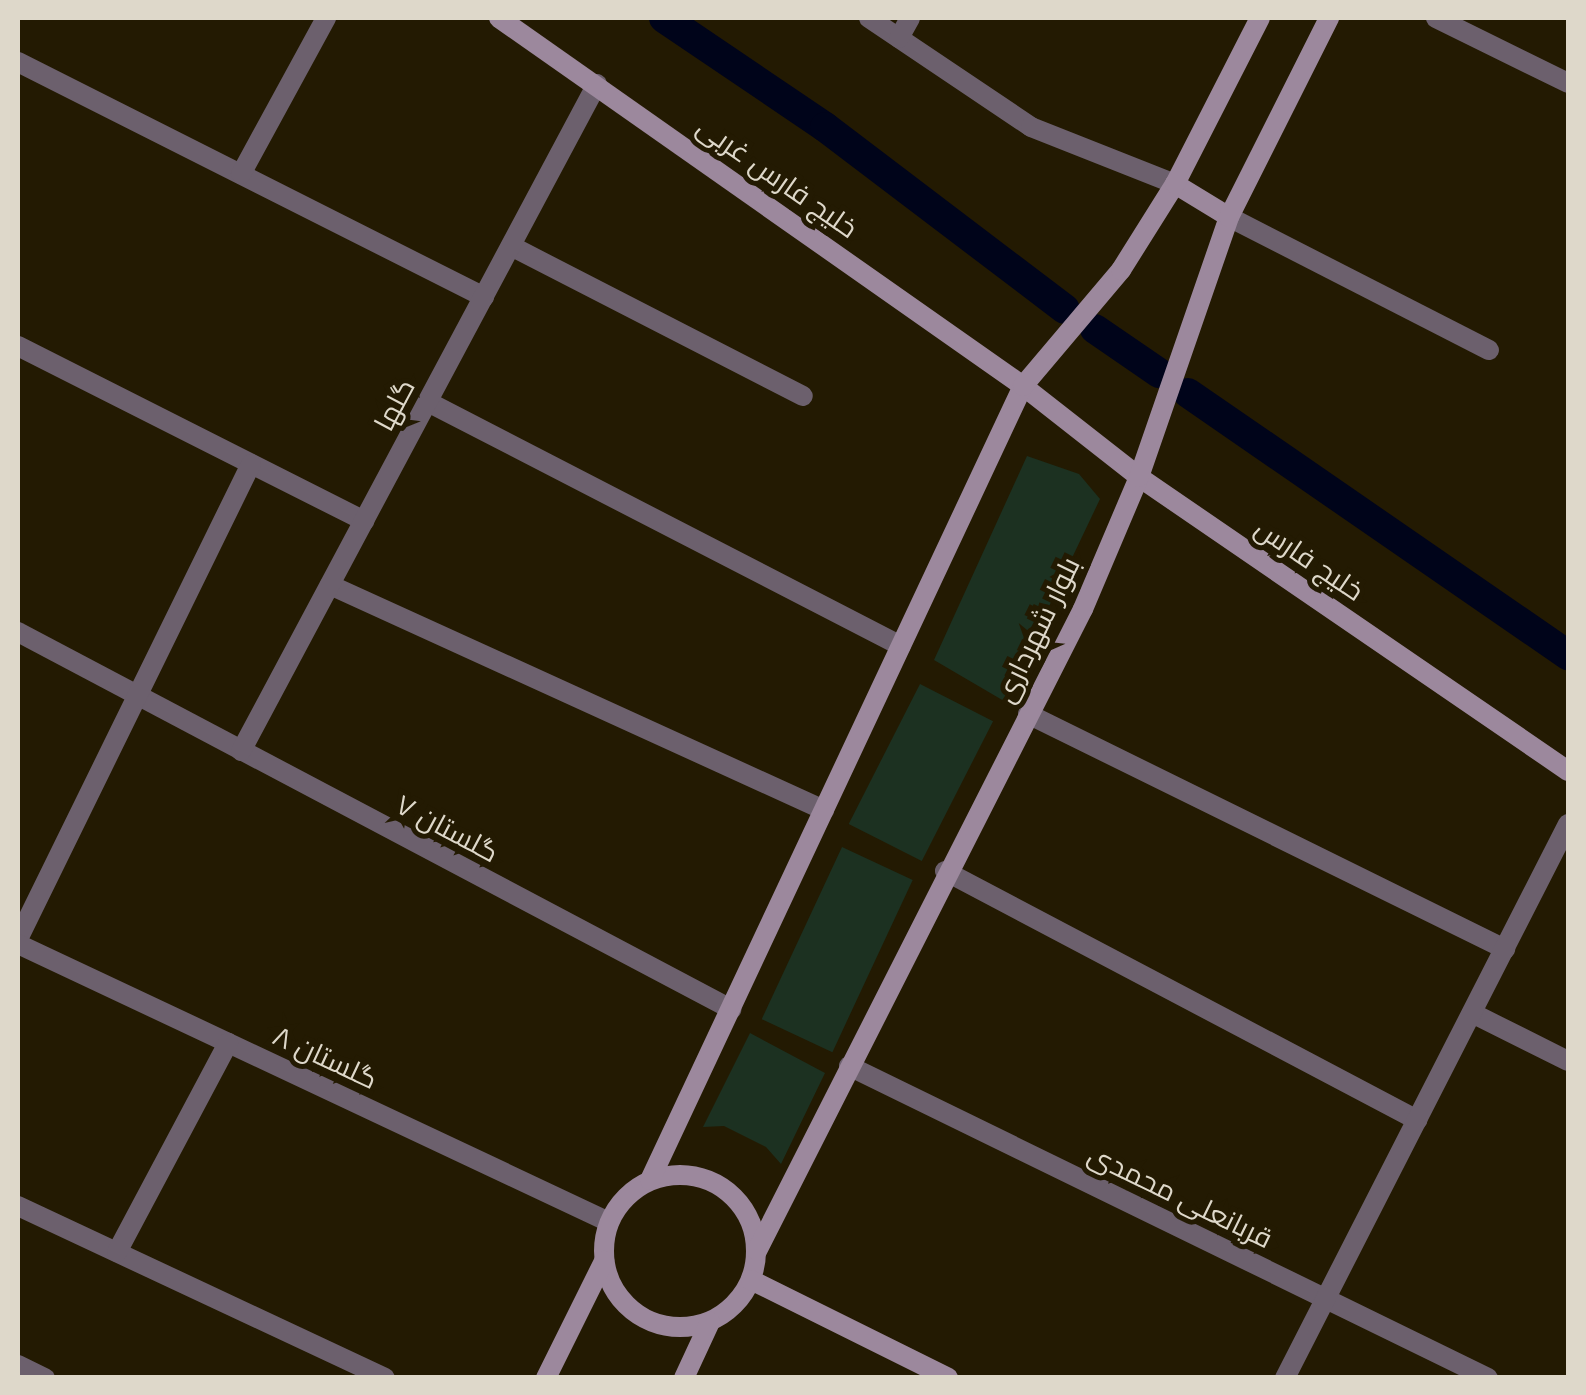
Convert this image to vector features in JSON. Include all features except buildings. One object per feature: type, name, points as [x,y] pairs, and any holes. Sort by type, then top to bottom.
[{"type":"main road","name":"خلیج فارس غربی","points":[[499,18],[1023,386]]},
{"type":"main road","points":[[650,1180],[1023,386],[1122,270],[1175,184],[1260,18]]},
{"type":"main road","name":"بلوار شهرداری","points":[[757,1250],[945,871],[1083,609],[1139,476],[1230,218],[1329,18]]},
{"type":"main road","points":[[1175,184],[1230,218]]},
{"type":"main road","name":"خلیج فارس","points":[[1023,386],[1139,476],[1568,772]]},
{"type":"main road","points":[[546,1378],[604,1261],[609,1222],[619,1204],[650,1180],[674,1174],[722,1187],[747,1215],[757,1250],[751,1280],[727,1312],[710,1322],[675,1327],[640,1317],[622,1301],[604,1261]]},
{"type":"main road","points":[[751,1280],[948,1378]]},
{"type":"main road","points":[[684,1378],[710,1322]]},
{"type":"street","points":[[241,174],[326,18]]},
{"type":"street","points":[[869,18],[1031,127],[1175,184]]},
{"type":"street","points":[[899,38],[910,18]]},
{"type":"street","points":[[1436,18],[1568,83]]},
{"type":"street","points":[[18,62],[484,297]]},
{"type":"street","name":"گلها","points":[[241,751],[598,84]]},
{"type":"street","points":[[1230,218],[1489,350]]},
{"type":"street","points":[[511,246],[803,396]]},
{"type":"street","points":[[18,346],[364,521]]},
{"type":"street","points":[[428,402],[901,646]]},
{"type":"street","points":[[18,942],[251,464]]},
{"type":"street","points":[[330,584],[824,810]]},
{"type":"street","name":"گلستان ۷","points":[[18,632],[730,1009]]},
{"type":"street","points":[[1028,714],[1505,949]]},
{"type":"street","points":[[1286,1378],[1568,824]]},
{"type":"street","points":[[945,871],[1417,1120]]},
{"type":"street","name":"گلستان ۸","points":[[18,942],[609,1222]]},
{"type":"street","points":[[1472,1013],[1568,1061]]},
{"type":"street","points":[[118,1252],[228,1043]]},
{"type":"street","name":"قربانعلی محمدی","points":[[849,1066],[1488,1378]]},
{"type":"street","points":[[18,1206],[384,1378]]},
{"type":"street","points":[[18,1365],[46,1378]]},
{"type":"green space","points":[[1027,456],[1079,474],[1100,499],[1004,701],[934,660]]},
{"type":"green space","points":[[920,684],[993,721],[922,861],[849,824]]},
{"type":"green space","points":[[842,847],[913,880],[832,1052],[762,1019]]},
{"type":"green space","points":[[750,1033],[825,1073],[781,1164],[766,1147],[724,1126],[703,1127]]},
{"type":"waterway","points":[[664,18],[825,127],[1065,309]]},
{"type":"waterway","points":[[1095,329],[1159,373]]},
{"type":"waterway","points":[[1188,393],[1568,655]]}]
